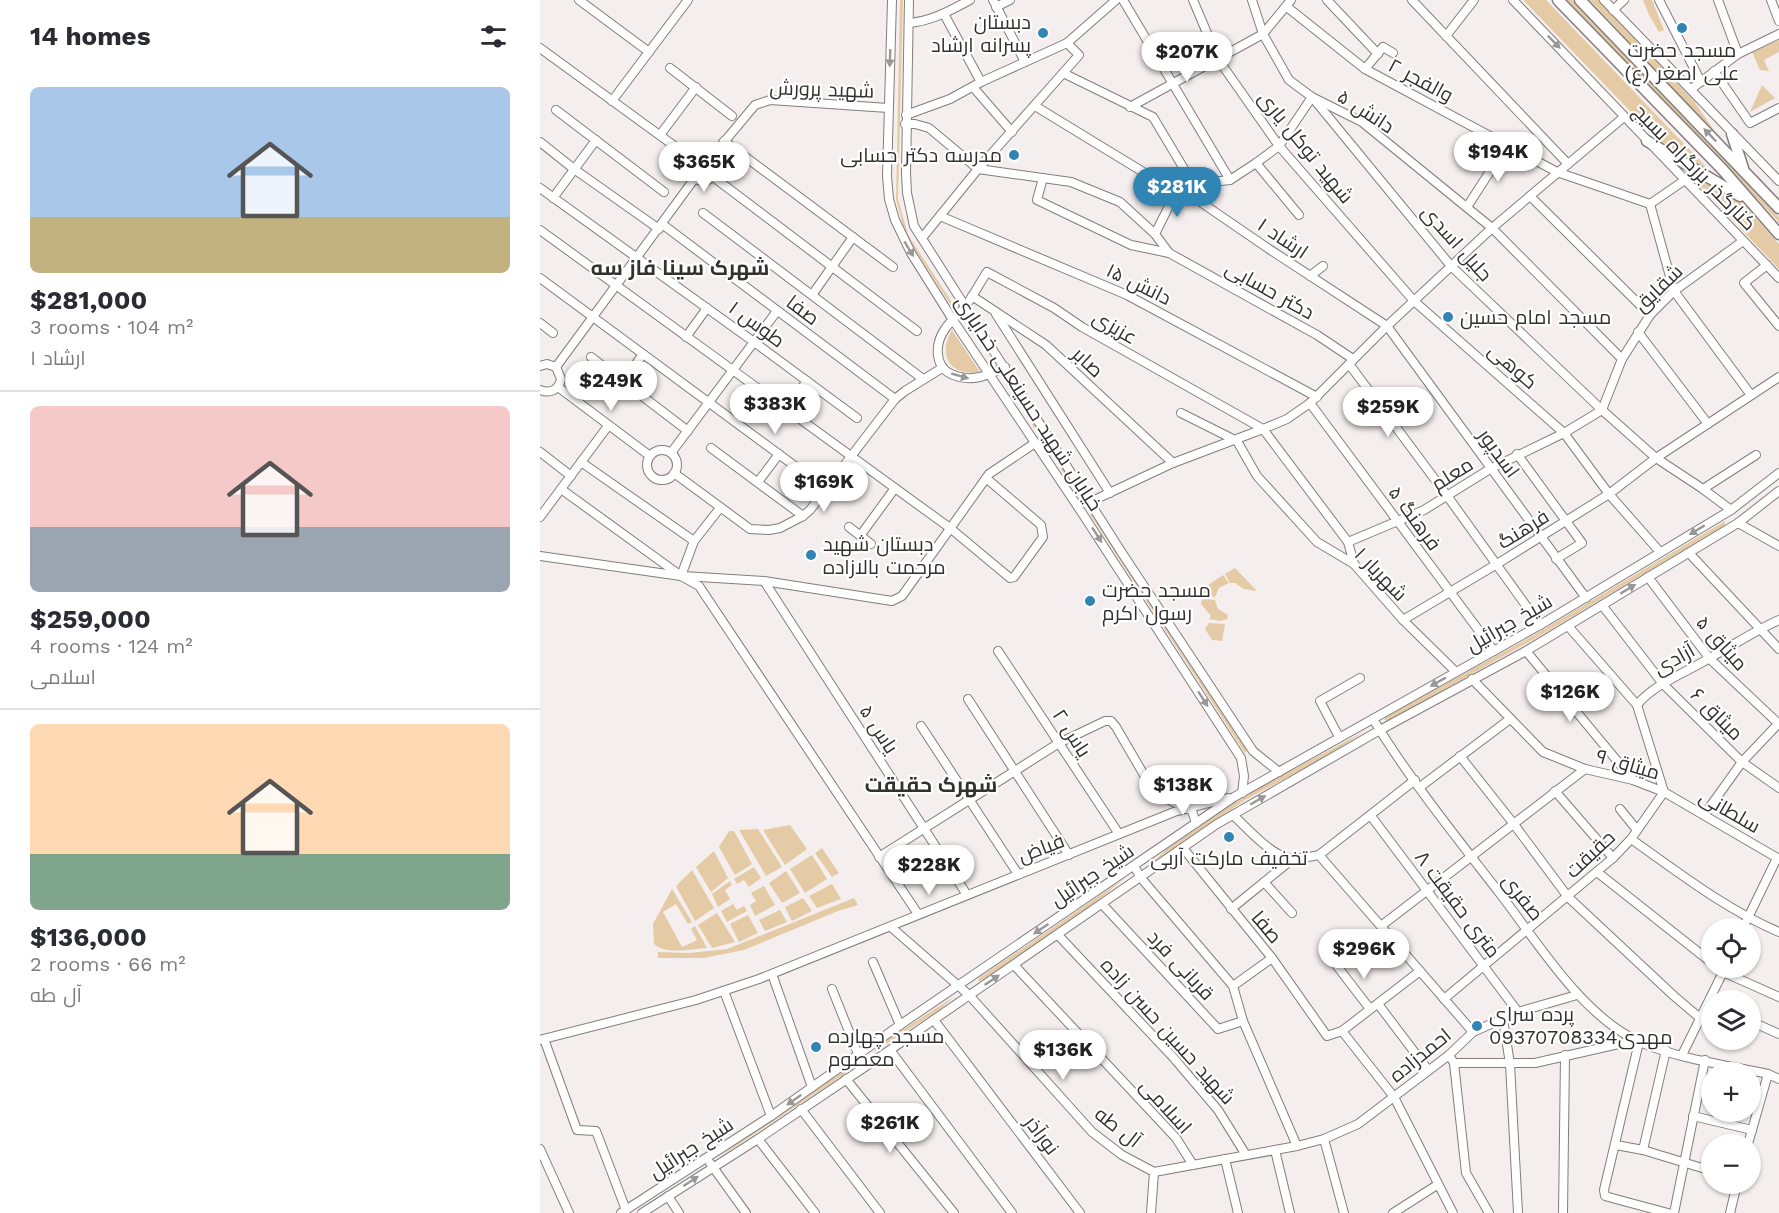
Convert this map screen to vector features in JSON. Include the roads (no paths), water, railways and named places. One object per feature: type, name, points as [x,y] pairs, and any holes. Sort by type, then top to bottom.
[{"type":"highway","points":[[1558,0],[1723,170],[1779,234]]},
{"type":"highway","points":[[1580,0],[1779,208]]},
{"type":"highway","points":[[1732,134],[1744,171]]},
{"type":"highway","points":[[1647,141],[1748,201]]},
{"type":"street","points":[[579,0],[590,3],[649,52]]},
{"type":"street","name":"خیابان شهید حسینعلی خدایاری","points":[[892,0],[887,176],[889,199],[895,220],[911,253],[953,320],[1241,758]]},
{"type":"street","name":"خیابان شهید حسینعلی خدایاری","points":[[909,0],[905,120],[907,194],[914,226],[1090,502],[1253,751],[1279,772]]},
{"type":"street","points":[[909,23],[925,22],[970,0]]},
{"type":"street","points":[[1010,0],[995,3],[1025,62]]},
{"type":"street","points":[[905,120],[1067,43],[1116,0]]},
{"type":"street","points":[[1123,0],[1230,180]]},
{"type":"street","name":"شهید توکل یاری","points":[[1193,0],[1218,59],[1279,146],[1414,301]]},
{"type":"street","name":"دانش ۵","points":[[1252,0],[1263,34],[1289,80],[1312,97],[1362,122],[1467,207],[1492,228],[1622,359]]},
{"type":"street","name":"والفجر ۲","points":[[1328,0],[1378,54],[1365,69]]},
{"type":"street","points":[[1412,0],[1568,164]]},
{"type":"street","points":[[1446,36],[1474,0]]},
{"type":"street","name":"کنارگذر بزرگراه بسیج","points":[[1513,0],[1779,278]]},
{"type":"street","points":[[1604,0],[1779,181]]},
{"type":"street","points":[[1613,10],[1624,0]]},
{"type":"street","points":[[1659,0],[1701,82]]},
{"type":"street","points":[[1718,0],[1738,54]]},
{"type":"street","points":[[1771,0],[1779,21]]},
{"type":"street","points":[[612,100],[685,1]]},
{"type":"street","points":[[1130,107],[1263,34],[1289,3]]},
{"type":"street","name":"والفجر ۲","points":[[1289,3],[1365,69],[1557,172],[1650,204]]},
{"type":"street","points":[[944,14],[981,82]]},
{"type":"street","points":[[1691,89],[1738,54],[1779,34]]},
{"type":"street","points":[[922,238],[978,169],[1079,55],[1067,43]]},
{"type":"street","points":[[1378,54],[1383,47],[1393,53]]},
{"type":"street","points":[[540,48],[695,161]]},
{"type":"street","points":[[670,68],[732,116]]},
{"type":"street","points":[[1714,71],[1750,123],[1779,108]]},
{"type":"street","points":[[1064,73],[1152,117],[1193,184]]},
{"type":"street","points":[[660,135],[696,87]]},
{"type":"street","points":[[973,87],[1012,132]]},
{"type":"street","points":[[1155,234],[1176,192],[1193,184],[1230,180],[1256,163],[1279,146],[1312,97]]},
{"type":"street","name":"جلیل اسدی","points":[[1312,97],[1451,266],[1602,410],[1656,458],[1731,510]]},
{"type":"street","name":"شهید پرورش","points":[[709,160],[755,105],[770,100],[888,108]]},
{"type":"street","name":"ارشاد ۱","points":[[1035,106],[1176,192],[1199,201],[1388,326]]},
{"type":"street","points":[[556,110],[664,192]]},
{"type":"street","points":[[1090,502],[1173,463],[1237,441],[1287,419],[1310,404],[1351,361],[1492,228],[1624,117]]},
{"type":"street","points":[[905,120],[929,128],[978,169]]},
{"type":"street","points":[[553,198],[596,140]]},
{"type":"street","points":[[724,141],[893,267]]},
{"type":"street","name":"صفا","points":[[540,142],[574,169],[661,227],[895,399]]},
{"type":"street","points":[[1467,207],[1507,145]]},
{"type":"street","points":[[702,158],[709,160],[714,166],[712,176],[702,181],[695,178],[691,168],[695,161],[702,158]]},
{"type":"street","points":[[1256,163],[1299,215]]},
{"type":"street","name":"دکتر حسابی","points":[[978,169],[1071,182],[1120,202],[1155,234],[1169,253]]},
{"type":"street","points":[[712,176],[917,331]]},
{"type":"street","points":[[556,367],[695,178]]},
{"type":"street","name":"دکتر حسابی","points":[[1043,178],[1037,200],[1131,245],[1169,253],[1317,335],[1351,361]]},
{"type":"street","points":[[1685,180],[1650,204],[1674,291],[1751,395]]},
{"type":"street","name":"طوس ۱","points":[[540,188],[857,418]]},
{"type":"street","points":[[1530,196],[1650,315]]},
{"type":"street","points":[[703,213],[923,380]]},
{"type":"street","name":"دانش ۱۵","points":[[940,216],[1127,295],[1317,397]]},
{"type":"street","points":[[540,244],[543,233],[850,457],[896,488],[950,528],[1010,578],[1017,575],[1043,537],[1044,531],[1041,525],[986,478]]},
{"type":"street","points":[[812,295],[853,237]]},
{"type":"street","name":"شقایق","points":[[1602,410],[1622,359],[1650,315],[1674,291],[1743,240]]},
{"type":"street","points":[[1767,265],[1744,283],[1779,326]]},
{"type":"street","points":[[1310,276],[1323,266]]},
{"type":"street","name":"عزیزی","points":[[942,368],[939,360],[939,346],[946,328],[965,307],[987,272],[1054,308],[1082,327],[1263,429]]},
{"type":"street","points":[[540,278],[826,489]]},
{"type":"street","name":"صابر","points":[[972,296],[1046,345],[1173,463]]},
{"type":"street","name":"کوهی","points":[[1414,301],[1564,432],[1609,494],[1660,552]]},
{"type":"street","points":[[686,337],[707,308]]},
{"type":"street","points":[[671,453],[777,311]]},
{"type":"street","points":[[994,311],[1110,493]]},
{"type":"street","points":[[540,323],[553,333]]},
{"type":"street","name":"اسدپور","points":[[1388,326],[1586,598]]},
{"type":"street","points":[[1638,332],[1708,424]]},
{"type":"street","points":[[623,382],[644,354]]},
{"type":"street","points":[[591,357],[688,431]]},
{"type":"street","points":[[1351,361],[1540,625]]},
{"type":"street","points":[[540,366],[547,364],[556,367],[561,374],[558,387],[550,392],[540,390]]},
{"type":"street","points":[[674,473],[750,529],[780,528],[810,510],[895,399],[942,368],[968,379],[990,374],[1005,367]]},
{"type":"street","name":"فرهنگ","points":[[1403,620],[1609,494],[1656,458],[1779,377]]},
{"type":"street","points":[[785,410],[807,381]]},
{"type":"street","points":[[558,387],[650,456]]},
{"type":"street","name":"فرهنگ ۵","points":[[1310,404],[1494,651]]},
{"type":"street","name":"معلم","points":[[1348,542],[1424,510],[1490,469],[1602,410]]},
{"type":"street","points":[[1181,413],[1237,441]]},
{"type":"street","points":[[540,517],[608,426]]},
{"type":"street","points":[[1263,429],[1348,542],[1354,564]]},
{"type":"street","name":"شهریار ۱","points":[[1237,441],[1257,476],[1317,542],[1354,564],[1403,620],[1456,672]]},
{"type":"street","points":[[540,556],[681,576],[764,581],[892,601],[902,596],[989,474],[1035,443]]},
{"type":"street","points":[[711,448],[803,516]]},
{"type":"street","points":[[660,450],[671,453],[677,464],[674,473],[666,479],[656,479],[647,468],[650,456],[660,450]]},
{"type":"street","points":[[540,452],[571,476]]},
{"type":"street","points":[[758,482],[779,454]]},
{"type":"street","points":[[1517,454],[1582,543],[1557,559]]},
{"type":"street","points":[[1703,489],[1756,455]]},
{"type":"street","points":[[581,462],[694,541]]},
{"type":"street","name":"شیخ جبرائیل","points":[[624,1211],[771,1116],[900,1025],[1238,795],[1586,598],[1731,510],[1779,473]]},
{"type":"street","points":[[860,536],[896,488]]},
{"type":"street","points":[[561,489],[681,576],[699,586],[918,914]]},
{"type":"street","name":"شیخ جبرائیل","points":[[642,1213],[758,1139],[890,1050],[1233,814],[1380,730],[1526,651],[1738,523],[1779,491]]},
{"type":"street","points":[[681,576],[694,541],[720,508]]},
{"type":"street","points":[[1738,523],[1779,546]]},
{"type":"street","points":[[849,527],[872,544]]},
{"type":"street","points":[[1689,553],[1779,649]]},
{"type":"street","name":"میثاق ۵","points":[[1648,577],[1710,658],[1779,723]]},
{"type":"street","name":"یاس ۵","points":[[764,581],[967,895]]},
{"type":"street","name":"میثاق ۶","points":[[1602,605],[1663,684],[1742,762],[1779,788]]},
{"type":"street","name":"آزادی","points":[[1637,705],[1645,695],[1663,684],[1779,620]]},
{"type":"street","points":[[1568,626],[1637,705],[1664,792]]},
{"type":"street","name":"یاس ۲","points":[[998,651],[1119,834]]},
{"type":"street","points":[[1526,651],[1633,780]]},
{"type":"street","points":[[1339,737],[1320,701],[1360,678]]},
{"type":"street","name":"میثاق ۹","points":[[1472,679],[1543,752],[1585,769],[1633,780],[1664,792]]},
{"type":"street","points":[[968,699],[1069,855]]},
{"type":"street","name":"صفری","points":[[1373,719],[1471,857],[1577,995],[1609,1022],[1638,1041],[1682,1055],[1768,1074],[1779,1079]]},
{"type":"street","points":[[1420,787],[1510,719]]},
{"type":"street","points":[[879,856],[1059,743],[1105,721],[1111,721],[1151,787],[1161,796],[1188,808],[1195,816],[1196,823]]},
{"type":"street","points":[[1704,815],[1742,762],[1779,723]]},
{"type":"street","points":[[921,726],[1018,874]]},
{"type":"street","points":[[1238,795],[1244,776],[1241,758],[1247,757],[1253,751]]},
{"type":"street","points":[[1460,756],[1568,897],[1700,1018],[1682,1055]]},
{"type":"street","points":[[1381,926],[1585,769]]},
{"type":"street","points":[[1233,814],[1265,844],[1285,857],[1319,855],[1415,780]]},
{"type":"street","points":[[1555,791],[1613,858]]},
{"type":"street","name":"سلطانی","points":[[1664,792],[1778,858]]},
{"type":"street","name":"حقیقت","points":[[1444,999],[1613,858],[1631,839],[1664,792]]},
{"type":"street","name":"فیاض","points":[[542,1039],[724,991],[891,927],[918,914],[1174,812],[1238,795]]},
{"type":"street","points":[[1620,809],[1637,830]]},
{"type":"street","name":"۸ متری حقیقت","points":[[1371,816],[1518,1012]]},
{"type":"street","points":[[1631,839],[1748,918],[1778,858]]},
{"type":"street","name":"صفا","points":[[1182,848],[1272,958],[1327,1036],[1342,1031]]},
{"type":"street","points":[[1319,855],[1473,1032]]},
{"type":"street","points":[[1231,909],[1295,858]]},
{"type":"street","points":[[1134,866],[1233,986],[1244,1021],[1297,1146]]},
{"type":"street","points":[[1597,872],[1701,954]]},
{"type":"street","points":[[1264,882],[1292,913]]},
{"type":"street","name":"قربانی فرد","points":[[1102,904],[1218,1029],[1244,1021]]},
{"type":"street","points":[[1761,924],[1779,932]]},
{"type":"street","name":"آل طه","points":[[891,927],[969,995],[1092,1132],[1122,1155],[1154,1172]]},
{"type":"street","name":"شهید حسین حسن زاده","points":[[1058,935],[1172,1056],[1218,1110],[1246,1155]]},
{"type":"street","points":[[1233,986],[1272,958]]},
{"type":"street","points":[[873,963],[900,1025]]},
{"type":"street","name":"اسلامی","points":[[1014,965],[1176,1138],[1193,1165]]},
{"type":"street","points":[[1337,966],[1370,1009]]},
{"type":"street","points":[[1420,971],[1342,1031],[1394,1097],[1453,1213]]},
{"type":"street","points":[[772,974],[812,1087]]},
{"type":"street","points":[[1740,978],[1779,997]]},
{"type":"street","points":[[832,989],[858,1054],[866,1065]]},
{"type":"street","points":[[724,991],[771,1116]]},
{"type":"street","name":"احمدزاده","points":[[1154,1172],[1324,1139],[1358,1124],[1449,1054],[1473,1032],[1518,1012],[1577,995]]},
{"type":"street","points":[[1378,1004],[1428,1070]]},
{"type":"street","points":[[1503,1019],[1510,1064],[1518,1213]]},
{"type":"street","name":"نورآذر","points":[[934,1020],[1080,1213]]},
{"type":"street","points":[[1761,1026],[1779,1034]]},
{"type":"street","points":[[542,1039],[577,1130],[596,1131],[624,1211]]},
{"type":"street","points":[[1454,1063],[1535,1063],[1638,1041],[1604,1190],[1605,1196],[1668,1213]]},
{"type":"street","points":[[890,1050],[1012,1213]]},
{"type":"street","points":[[1643,1150],[1666,1050]]},
{"type":"street","points":[[1449,1054],[1454,1063],[1466,1173],[1489,1213]]},
{"type":"street","points":[[1563,1213],[1565,1056]]},
{"type":"street","points":[[1674,1213],[1705,1060]]},
{"type":"street","points":[[1751,1134],[1768,1074]]},
{"type":"street","points":[[846,1079],[954,1213]]},
{"type":"street","points":[[801,1109],[880,1213]]},
{"type":"street","points":[[1693,1116],[1752,1130]]},
{"type":"street","points":[[758,1139],[815,1213]]},
{"type":"street","points":[[1324,1139],[1344,1213]]},
{"type":"street","points":[[1616,1145],[1643,1150],[1701,1168]]},
{"type":"street","points":[[540,1149],[569,1213]]},
{"type":"street","points":[[1275,1150],[1290,1213]]},
{"type":"street","points":[[708,1158],[746,1213]]},
{"type":"street","points":[[1225,1159],[1238,1213]]},
{"type":"street","points":[[1151,1213],[1154,1172]]},
{"type":"street","points":[[1393,1213],[1437,1185]]},
{"type":"street","points":[[1730,1213],[1735,1194]]},
{"type":"street","points":[[668,1196],[679,1213]]},
{"type":"place","name":"مسجد حضرت علی اصغر (ع)","points":[[1682,28]]},
{"type":"place","name":"دبستان پسرانه ارشاد","points":[[1043,33]]},
{"type":"place","name":"مدرسه دکتر حسابی","points":[[1014,155]]},
{"type":"place","name":"مسجد امام حسین","points":[[1448,317]]},
{"type":"place","name":"دبستان شهید مرحمت بالازاده","points":[[811,555]]},
{"type":"place","name":"مسجد حضرت رسول اکرم","points":[[1090,601]]},
{"type":"place","name":"تخفیف مارکت آربی","points":[[1229,837]]},
{"type":"place","name":"پرده سرای مهدی09370708334","points":[[1477,1026]]},
{"type":"place","name":"مسجد چهارده معصوم","points":[[816,1047]]},
{"type":"district","name":"شهرک سینا فاز سه","points":[[680,268]]},
{"type":"district","name":"شهرک حقیقت","points":[[931,785]]}]
